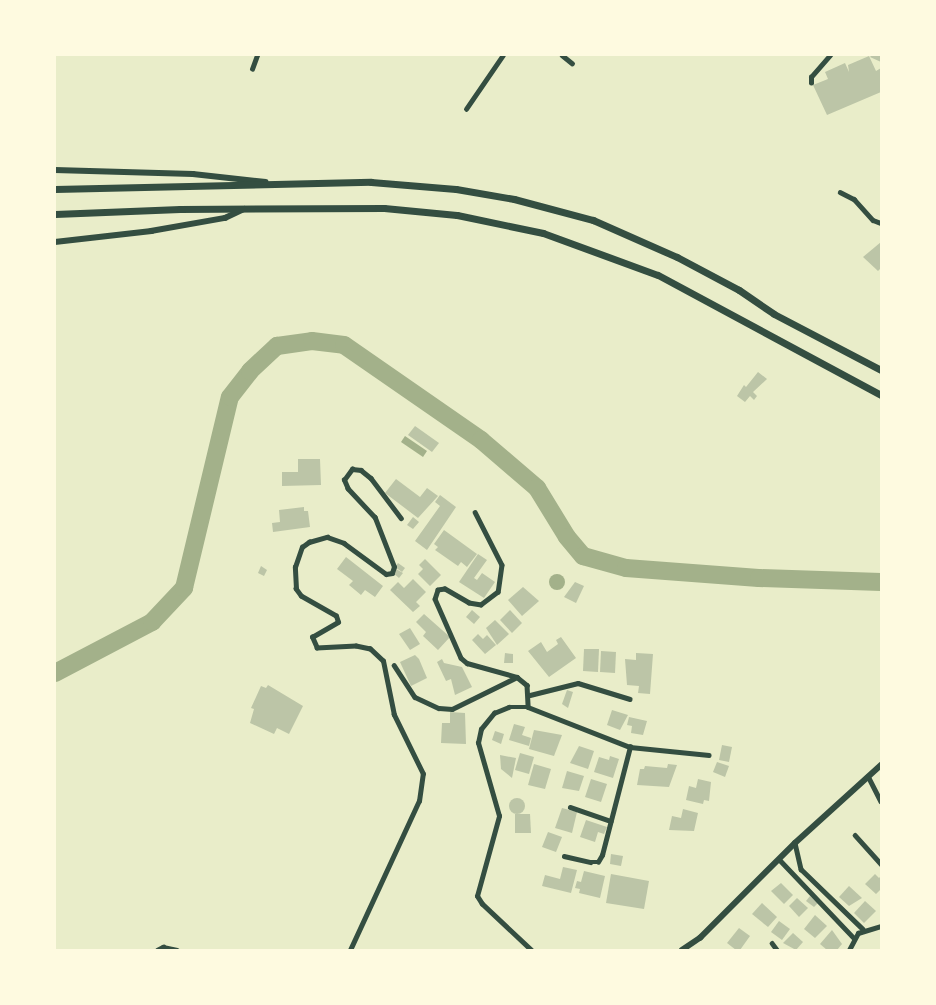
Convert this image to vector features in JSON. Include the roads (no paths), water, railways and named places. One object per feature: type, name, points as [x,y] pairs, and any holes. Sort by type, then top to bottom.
[{"type":"highway","points":[[55,189],[268,182],[371,182],[456,189],[514,199],[593,220],[677,257],[805,330],[881,370]]},
{"type":"highway","points":[[55,214],[245,209],[384,208],[457,215],[543,233],[658,274],[881,395]]},
{"type":"main road","points":[[55,170],[193,174],[268,182]]},
{"type":"main road","points":[[55,242],[151,231],[225,218],[245,209]]},
{"type":"main road","points":[[682,950],[700,938],[779,858],[881,765]]},
{"type":"street","points":[[252,69],[257,55]]},
{"type":"street","points":[[466,109],[503,55]]},
{"type":"street","points":[[562,55],[572,63]]},
{"type":"street","points":[[811,83],[811,77],[830,55]]},
{"type":"street","points":[[840,192],[854,199],[873,220],[881,223]]},
{"type":"street","points":[[350,950],[419,801],[424,774],[394,715],[384,661],[370,649],[356,646],[317,648],[312,637],[338,622],[336,616],[301,596],[296,589],[295,567],[302,547],[309,542],[327,537],[344,543],[386,574],[392,573],[394,567],[375,518],[348,489],[344,480],[352,469],[361,470],[371,478],[401,518]]},
{"type":"street","points":[[475,512],[502,565],[498,592],[481,605],[468,604],[445,589],[438,590],[435,599],[461,658],[467,662],[517,677],[527,685],[530,695],[528,706]]},
{"type":"street","points":[[394,665],[415,697],[440,708],[452,709],[517,677]]},
{"type":"street","points":[[530,695],[578,683],[630,699]]},
{"type":"street","points":[[531,950],[482,904],[477,896],[499,816],[480,758],[478,743],[482,729],[494,713],[509,706],[528,706],[630,747],[709,756]]},
{"type":"street","points":[[564,856],[598,862],[611,821],[630,747]]},
{"type":"street","points":[[868,776],[881,801]]},
{"type":"street","points":[[570,807],[611,821]]},
{"type":"street","points":[[855,835],[881,864]]},
{"type":"street","points":[[795,843],[800,868],[863,929]]},
{"type":"street","points":[[779,858],[854,938]]},
{"type":"street","points":[[849,950],[854,938],[863,929],[881,926]]},
{"type":"street","points":[[772,943],[777,950]]},
{"type":"street","points":[[157,950],[163,947],[177,950]]},
{"type":"waterway","points":[[55,673],[152,622],[184,588],[230,397],[250,371],[277,346],[312,341],[344,345],[481,440],[537,488],[567,537],[583,556],[626,568],[759,578],[881,582]]}]
